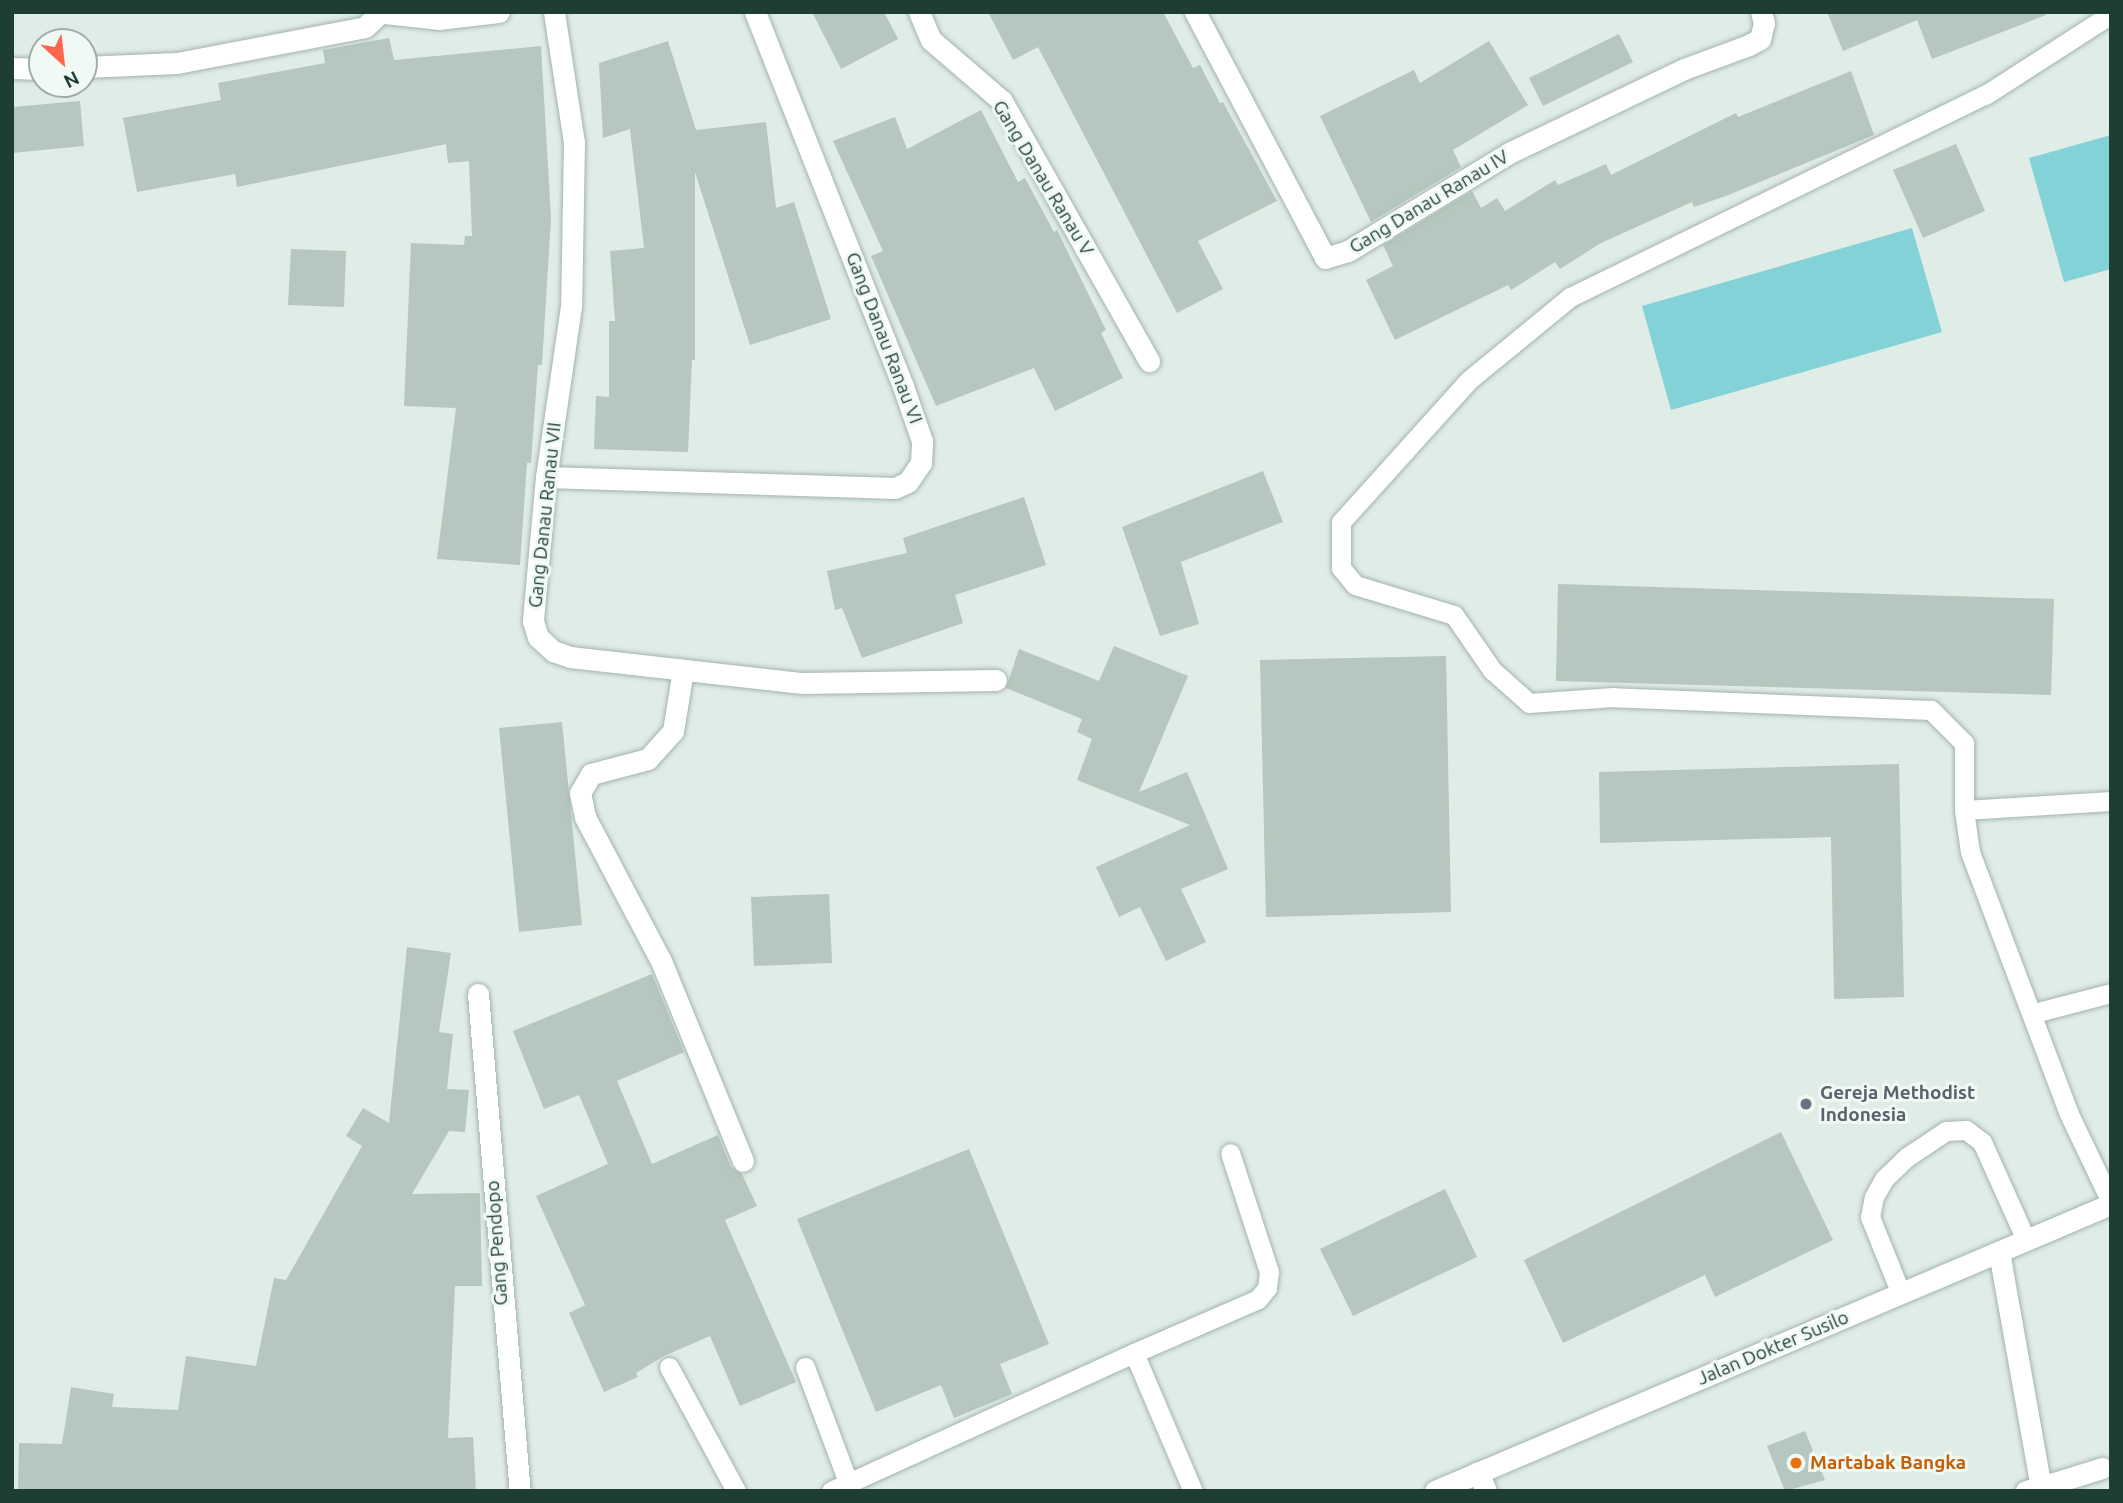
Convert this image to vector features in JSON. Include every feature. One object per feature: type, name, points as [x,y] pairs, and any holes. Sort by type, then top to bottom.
[{"type":"street","points":[[98,66],[177,63],[365,27],[378,13],[438,19],[499,12]]},
{"type":"street","name":"Gang Danau Ranau VII","points":[[554,12],[574,156],[571,306],[546,477],[533,621],[538,637],[553,651],[570,657],[803,683],[996,680]]},
{"type":"street","name":"Gang Danau Ranau VI","points":[[546,477],[895,488],[908,482],[921,463],[922,441],[903,386],[755,12]]},
{"type":"street","name":"Gang Danau Ranau V","points":[[919,12],[930,40],[1002,101],[1149,361]]},
{"type":"street","name":"Gang Danau Ranau IV","points":[[1195,12],[1317,249],[1325,258],[1332,258],[1511,152],[1684,69],[1760,39],[1764,23],[1760,12]]},
{"type":"street","points":[[683,670],[673,730],[648,759],[591,774],[580,793],[585,817],[661,961],[743,1161]]},
{"type":"street","name":"Gang Pendopo","points":[[478,994],[520,1491]]},
{"type":"street","name":"Jalan Dokter Susilo","points":[[1435,1491],[1482,1482],[2111,1203]]},
{"type":"street","points":[[1999,1252],[2033,1489],[2102,1468]]},
{"type":"lane","points":[[2111,14],[1985,95],[1570,297],[1469,380],[1341,522],[1341,568],[1355,585],[1454,615],[1492,670],[1529,703],[1613,697],[1931,710],[1964,743],[1964,810],[1970,852],[2034,1013],[2069,1114],[2111,1203]]},
{"type":"lane","points":[[1964,810],[2111,801]]},
{"type":"lane","points":[[2034,1013],[2111,993]]},
{"type":"lane","points":[[1901,1294],[1870,1217],[1874,1197],[1884,1179],[1907,1157],[1946,1131],[1966,1130],[1982,1142],[2026,1240]]},
{"type":"lane","points":[[805,1367],[839,1486],[1258,1298],[1267,1288],[1269,1272],[1230,1153]]},
{"type":"lane","points":[[1134,1353],[1194,1491]]},
{"type":"lane","points":[[668,1367],[736,1491]]},
{"type":"water","points":[[2111,135],[2111,269],[2064,282],[2029,158]]},
{"type":"water","points":[[1912,228],[1942,332],[1671,410],[1642,306]]},
{"type":"building","points":[[812,12],[884,12],[898,39],[841,69]]},
{"type":"building","points":[[988,12],[1163,12],[1193,68],[1200,65],[1220,103],[1223,102],[1277,201],[1198,241],[1223,289],[1177,313],[1038,47],[1013,60]]},
{"type":"building","points":[[1827,12],[2046,12],[2046,15],[1932,59],[1917,20],[1843,51]]},
{"type":"building","points":[[1619,34],[1633,62],[1543,106],[1529,78]]},
{"type":"building","points":[[389,38],[394,60],[541,46],[551,218],[542,365],[538,365],[531,463],[527,463],[520,565],[437,559],[456,408],[404,406],[411,243],[464,245],[465,236],[472,236],[469,161],[448,163],[446,144],[237,187],[235,174],[137,192],[123,118],[221,100],[218,83],[325,63],[323,50]]},
{"type":"building","points":[[668,41],[696,130],[766,122],[776,208],[794,202],[831,319],[750,345],[695,172],[695,360],[692,360],[688,452],[594,449],[596,396],[609,397],[609,321],[615,321],[610,251],[644,248],[630,129],[603,138],[599,63]]},
{"type":"building","points":[[1489,41],[1528,105],[1453,150],[1461,167],[1371,222],[1320,116],[1414,70],[1420,83]]},
{"type":"building","points":[[1851,71],[1874,135],[1726,196],[1694,207],[1692,202],[1601,243],[1560,269],[1555,262],[1511,290],[1508,285],[1395,340],[1366,280],[1393,266],[1383,245],[1472,191],[1481,208],[1497,198],[1505,211],[1555,180],[1558,185],[1606,164],[1611,175],[1736,113],[1738,117]]},
{"type":"building","points":[[80,101],[84,146],[12,153],[12,107]]},
{"type":"building","points":[[981,110],[1018,182],[1025,178],[1054,232],[1057,230],[1106,330],[1101,333],[1123,378],[1055,411],[1034,368],[936,406],[871,256],[883,251],[833,141],[895,117],[907,149]]},
{"type":"building","points":[[1956,144],[1985,211],[1923,238],[1893,170]]},
{"type":"building","points":[[291,249],[346,251],[344,307],[288,305]]},
{"type":"building","points":[[1263,471],[1283,522],[1181,562],[1199,624],[1160,636],[1122,527]]},
{"type":"building","points":[[1024,497],[1046,565],[955,595],[963,623],[862,658],[842,608],[835,610],[827,571],[907,553],[903,538]]},
{"type":"building","points":[[1558,584],[2054,599],[2051,695],[1556,681]]},
{"type":"building","points":[[1114,646],[1188,676],[1139,792],[1187,772],[1228,869],[1181,889],[1206,942],[1166,961],[1140,907],[1119,917],[1096,867],[1190,825],[1077,780],[1092,739],[1077,732],[1082,719],[1006,688],[1019,649],[1099,681]]},
{"type":"building","points":[[1446,656],[1451,912],[1266,917],[1260,660]]},
{"type":"building","points":[[562,722],[582,925],[519,932],[499,728]]},
{"type":"building","points":[[1899,764],[1904,997],[1834,999],[1831,837],[1600,843],[1599,772]]},
{"type":"building","points":[[829,894],[832,963],[754,966],[751,897]]},
{"type":"building","points":[[407,947],[451,953],[439,1032],[453,1034],[447,1089],[469,1090],[465,1132],[449,1131],[412,1194],[480,1193],[482,1286],[455,1286],[448,1438],[473,1437],[476,1491],[18,1491],[19,1443],[62,1444],[71,1387],[114,1394],[112,1407],[178,1410],[186,1356],[256,1366],[274,1278],[286,1280],[362,1146],[346,1136],[363,1108],[389,1123]]},
{"type":"building","points":[[652,974],[684,1052],[617,1081],[652,1164],[718,1135],[731,1167],[742,1174],[757,1206],[725,1220],[796,1382],[740,1406],[710,1336],[664,1356],[636,1373],[638,1377],[604,1392],[569,1313],[585,1305],[536,1196],[608,1164],[579,1095],[544,1109],[513,1031]]},
{"type":"building","points":[[1781,1132],[1833,1240],[1715,1297],[1705,1275],[1563,1343],[1524,1260]]},
{"type":"building","points":[[969,1149],[1049,1344],[1000,1364],[1012,1394],[954,1418],[941,1385],[876,1412],[797,1219]]},
{"type":"building","points":[[1445,1189],[1477,1257],[1353,1316],[1320,1249]]},
{"type":"building","name":"Martabak Bangka","points":[[1805,1431],[1825,1480],[1785,1491],[1767,1446]]},
{"type":"place","name":"Gereja Methodist Indonesia","points":[[1806,1104]]},
{"type":"place","name":"Martabak Bangka","points":[[1796,1463]]}]
